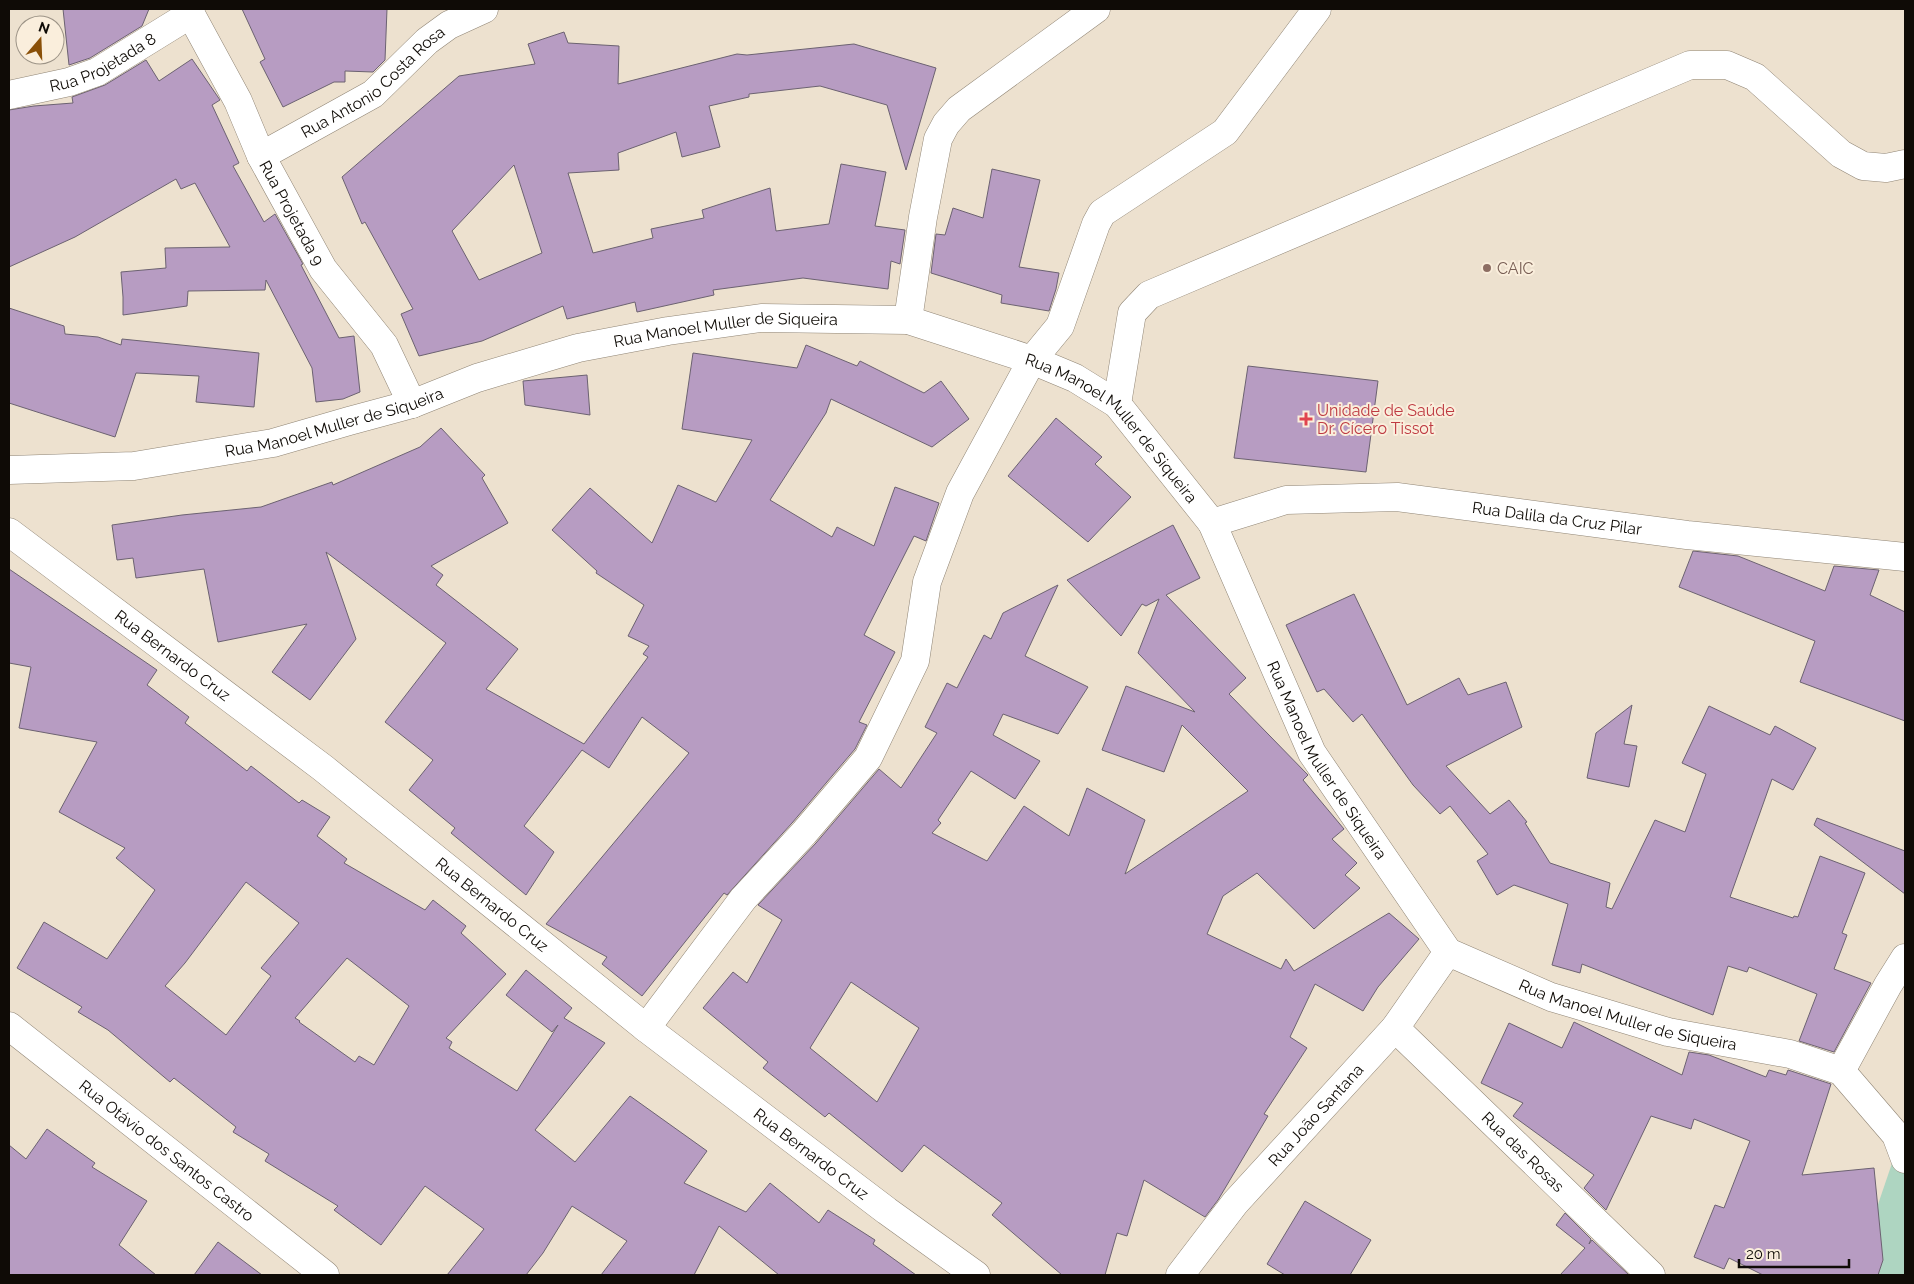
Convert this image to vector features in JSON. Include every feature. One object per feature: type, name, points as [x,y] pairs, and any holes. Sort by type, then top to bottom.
[{"type":"street","name":"Rua Antonio Costa Rosa","points":[[261,156],[373,94],[427,41],[449,25],[484,9]]},
{"type":"street","points":[[908,320],[923,217],[938,139],[946,124],[959,109],[1096,9]]},
{"type":"street","points":[[646,1028],[744,899],[868,758],[915,661],[927,582],[960,492],[1032,360],[1060,326],[1096,224],[1102,213],[1225,132],[1317,9]]},
{"type":"street","name":"Rua Projetada 9","points":[[190,11],[238,101],[261,156],[323,269],[384,345],[412,404]]},
{"type":"street","name":"Rua Projetada 8","points":[[9,95],[69,82],[97,72],[190,11]]},
{"type":"street","points":[[1117,404],[1132,313],[1149,294],[1690,65],[1727,65],[1755,77],[1841,154],[1863,166],[1886,168],[1905,164]]},
{"type":"street","name":"Rua Manoel Muller de Siqueira","points":[[9,470],[134,466],[273,443],[349,420],[412,404],[477,378],[578,348],[668,331],[761,318],[908,320],[1032,360],[1075,378],[1117,404],[1212,523],[1312,753],[1448,952],[1560,1000],[1668,1032],[1790,1054],[1841,1071]]},
{"type":"street","name":"Rua Dalila da Cruz Pilar","points":[[1212,523],[1286,500],[1397,497],[1687,535],[1905,557]]},
{"type":"street","name":"Rua Bernardo Cruz","points":[[9,532],[322,768],[646,1028],[887,1211],[976,1275]]},
{"type":"street","name":"Rua João Santana","points":[[1180,1275],[1235,1203],[1395,1028],[1448,952]]},
{"type":"street","points":[[1905,958],[1841,1071],[1896,1135],[1905,1159]]},
{"type":"street","name":"Rua Otávio dos Santos Castro","points":[[9,1026],[325,1275]]},
{"type":"street","name":"Rua das Rosas","points":[[1395,1028],[1651,1275]]},
{"type":"green space","points":[[1905,1125],[1905,1275],[1854,1275]]},
{"type":"building","points":[[63,9],[149,9],[142,26],[90,58],[69,65]]},
{"type":"building","points":[[242,9],[387,9],[385,60],[373,72],[345,71],[345,82],[334,82],[283,107],[260,62],[265,59]]},
{"type":"building","points":[[564,32],[568,43],[619,46],[618,84],[737,54],[747,55],[854,44],[936,68],[906,170],[887,105],[820,86],[749,94],[749,97],[709,106],[720,147],[682,157],[676,132],[618,153],[619,170],[568,173],[593,253],[653,238],[651,229],[704,218],[702,210],[770,188],[776,231],[829,224],[841,164],[886,172],[875,226],[905,230],[900,264],[891,261],[888,289],[803,278],[713,290],[714,295],[637,312],[635,302],[567,319],[563,306],[482,341],[419,356],[401,314],[413,309],[365,222],[362,224],[342,177],[459,76],[535,64],[528,44]],"holes":[[[514,165],[542,253],[479,280],[452,231]]]},
{"type":"building","points":[[192,59],[220,100],[212,105],[239,163],[233,166],[264,222],[275,214],[303,264],[301,265],[339,338],[354,336],[360,392],[343,399],[316,402],[312,368],[266,280],[265,290],[188,291],[187,306],[123,315],[121,272],[166,268],[165,248],[230,247],[195,183],[181,189],[176,179],[75,237],[9,267],[9,110],[73,103],[72,97],[105,85],[146,60],[159,81]]},
{"type":"building","points":[[992,169],[1040,180],[1019,267],[1059,273],[1049,311],[1001,303],[1002,295],[931,273],[936,234],[945,235],[953,208],[983,218]]},
{"type":"building","points":[[9,308],[64,326],[65,334],[98,337],[121,345],[122,339],[259,353],[254,407],[196,402],[199,376],[136,373],[115,437],[9,403]]},
{"type":"building","points":[[806,345],[857,366],[860,361],[924,393],[941,381],[969,419],[932,447],[831,399],[826,413],[770,500],[832,537],[837,527],[874,546],[895,487],[939,503],[926,541],[914,536],[864,635],[895,652],[859,722],[867,725],[855,749],[727,895],[724,893],[642,996],[602,964],[607,957],[546,924],[689,753],[642,717],[609,768],[582,750],[524,826],[554,852],[526,895],[451,833],[455,828],[409,790],[433,760],[385,722],[446,643],[326,552],[356,639],[310,700],[272,672],[307,624],[218,642],[204,569],[136,578],[133,558],[117,560],[112,525],[182,515],[261,507],[332,482],[333,485],[420,447],[441,428],[485,475],[482,478],[508,523],[431,566],[443,575],[436,585],[518,649],[486,689],[584,744],[648,657],[643,654],[649,646],[628,636],[644,605],[596,573],[597,571],[552,530],[590,488],[652,543],[678,485],[716,502],[752,440],[682,429],[693,353],[797,368]]},
{"type":"building","name":"Unidade de Saúde Dr. Cícero Tissot","points":[[1248,366],[1378,381],[1366,472],[1234,458]]},
{"type":"building","points":[[587,375],[590,415],[525,405],[523,381]]},
{"type":"building","points":[[1056,418],[1102,457],[1095,464],[1131,497],[1088,542],[1008,476]]},
{"type":"building","points":[[1173,525],[1200,578],[1166,595],[1246,678],[1229,694],[1308,775],[1303,780],[1344,829],[1332,839],[1357,863],[1345,875],[1360,888],[1314,929],[1257,873],[1223,896],[1207,934],[1281,969],[1286,959],[1294,971],[1389,913],[1419,939],[1378,987],[1363,1011],[1315,984],[1290,1037],[1307,1048],[1264,1114],[1268,1116],[1218,1200],[1205,1217],[1144,1180],[1127,1236],[1117,1233],[1105,1275],[1062,1275],[992,1215],[1002,1203],[924,1145],[902,1172],[829,1113],[825,1117],[763,1068],[768,1062],[703,1008],[733,972],[747,983],[782,920],[758,905],[816,843],[879,769],[901,788],[937,733],[925,727],[947,683],[957,688],[984,635],[991,639],[1003,613],[1058,585],[1025,656],[1088,687],[1058,734],[1003,714],[993,735],[1040,761],[1015,799],[971,771],[938,820],[941,823],[932,833],[987,861],[1024,806],[1069,836],[1087,788],[1145,820],[1125,874],[1248,791],[1182,725],[1164,772],[1102,750],[1126,686],[1195,712],[1138,653],[1159,599],[1146,606],[1142,604],[1121,636],[1067,580]],"holes":[[[851,982],[919,1028],[877,1102],[810,1048]]]},
{"type":"building","points":[[1693,551],[1738,556],[1825,591],[1834,566],[1879,570],[1870,595],[1905,612],[1905,721],[1800,682],[1815,641],[1679,587]]},
{"type":"building","points":[[9,569],[157,670],[147,685],[189,717],[185,723],[247,771],[251,766],[299,803],[302,800],[330,817],[317,836],[347,859],[344,863],[425,910],[433,900],[466,926],[461,933],[506,974],[446,1038],[452,1042],[449,1048],[517,1091],[558,1025],[552,1032],[506,995],[526,970],[572,1008],[564,1018],[605,1043],[535,1130],[575,1162],[630,1096],[707,1151],[684,1183],[746,1212],[770,1183],[819,1223],[828,1210],[875,1240],[873,1244],[916,1275],[779,1275],[719,1226],[694,1275],[601,1275],[627,1241],[572,1206],[543,1253],[526,1275],[447,1275],[484,1229],[425,1186],[381,1245],[334,1210],[338,1206],[265,1161],[269,1154],[233,1132],[236,1127],[174,1078],[170,1082],[108,1030],[78,1012],[82,1007],[17,968],[44,922],[107,959],[155,890],[116,858],[125,848],[59,812],[97,742],[19,728],[31,667],[9,663]],"holes":[[[246,882],[299,923],[261,968],[271,976],[226,1035],[165,986],[185,963]],[[347,958],[409,1006],[374,1065],[359,1056],[355,1062],[295,1018]]]},
{"type":"building","points":[[1354,594],[1407,705],[1459,678],[1468,695],[1506,682],[1522,727],[1446,766],[1490,814],[1509,800],[1527,822],[1525,823],[1550,863],[1610,883],[1606,907],[1612,909],[1655,820],[1685,832],[1706,774],[1682,763],[1709,706],[1770,735],[1775,726],[1816,748],[1793,790],[1772,779],[1730,897],[1793,918],[1794,916],[1798,917],[1820,856],[1865,873],[1842,933],[1847,935],[1834,969],[1871,983],[1834,1052],[1799,1041],[1817,994],[1749,967],[1747,972],[1728,966],[1713,1015],[1582,964],[1580,973],[1552,965],[1568,904],[1514,885],[1497,895],[1477,861],[1488,854],[1450,806],[1440,814],[1413,785],[1362,714],[1353,722],[1324,689],[1317,692],[1286,625]]},
{"type":"building","points":[[1632,705],[1624,744],[1637,746],[1629,787],[1587,778],[1596,733]]},
{"type":"building","points":[[1817,818],[1905,851],[1905,894],[1814,825]]},
{"type":"building","points":[[1574,1022],[1682,1075],[1689,1052],[1709,1055],[1766,1077],[1769,1070],[1786,1075],[1788,1070],[1831,1084],[1802,1175],[1874,1168],[1883,1260],[1878,1275],[1763,1275],[1729,1258],[1724,1269],[1694,1257],[1715,1205],[1724,1208],[1750,1141],[1694,1119],[1691,1129],[1651,1116],[1606,1210],[1584,1188],[1594,1175],[1513,1116],[1523,1103],[1481,1083],[1509,1023],[1562,1048]]},
{"type":"building","points":[[47,1129],[95,1163],[92,1167],[147,1201],[119,1245],[156,1275],[9,1275],[9,1145],[26,1159]]},
{"type":"building","points":[[1305,1201],[1371,1240],[1350,1275],[1285,1275],[1267,1264]]},
{"type":"building","points":[[1565,1213],[1591,1239],[1589,1244],[1592,1240],[1629,1275],[1560,1275],[1585,1248],[1556,1225]]},
{"type":"building","points":[[218,1242],[262,1275],[194,1275]]},
{"type":"place","name":"CAIC","points":[[1487,268]]},
{"type":"place","name":"Unidade de Saúde Dr. Cícero Tissot","points":[[1306,419]]}]
